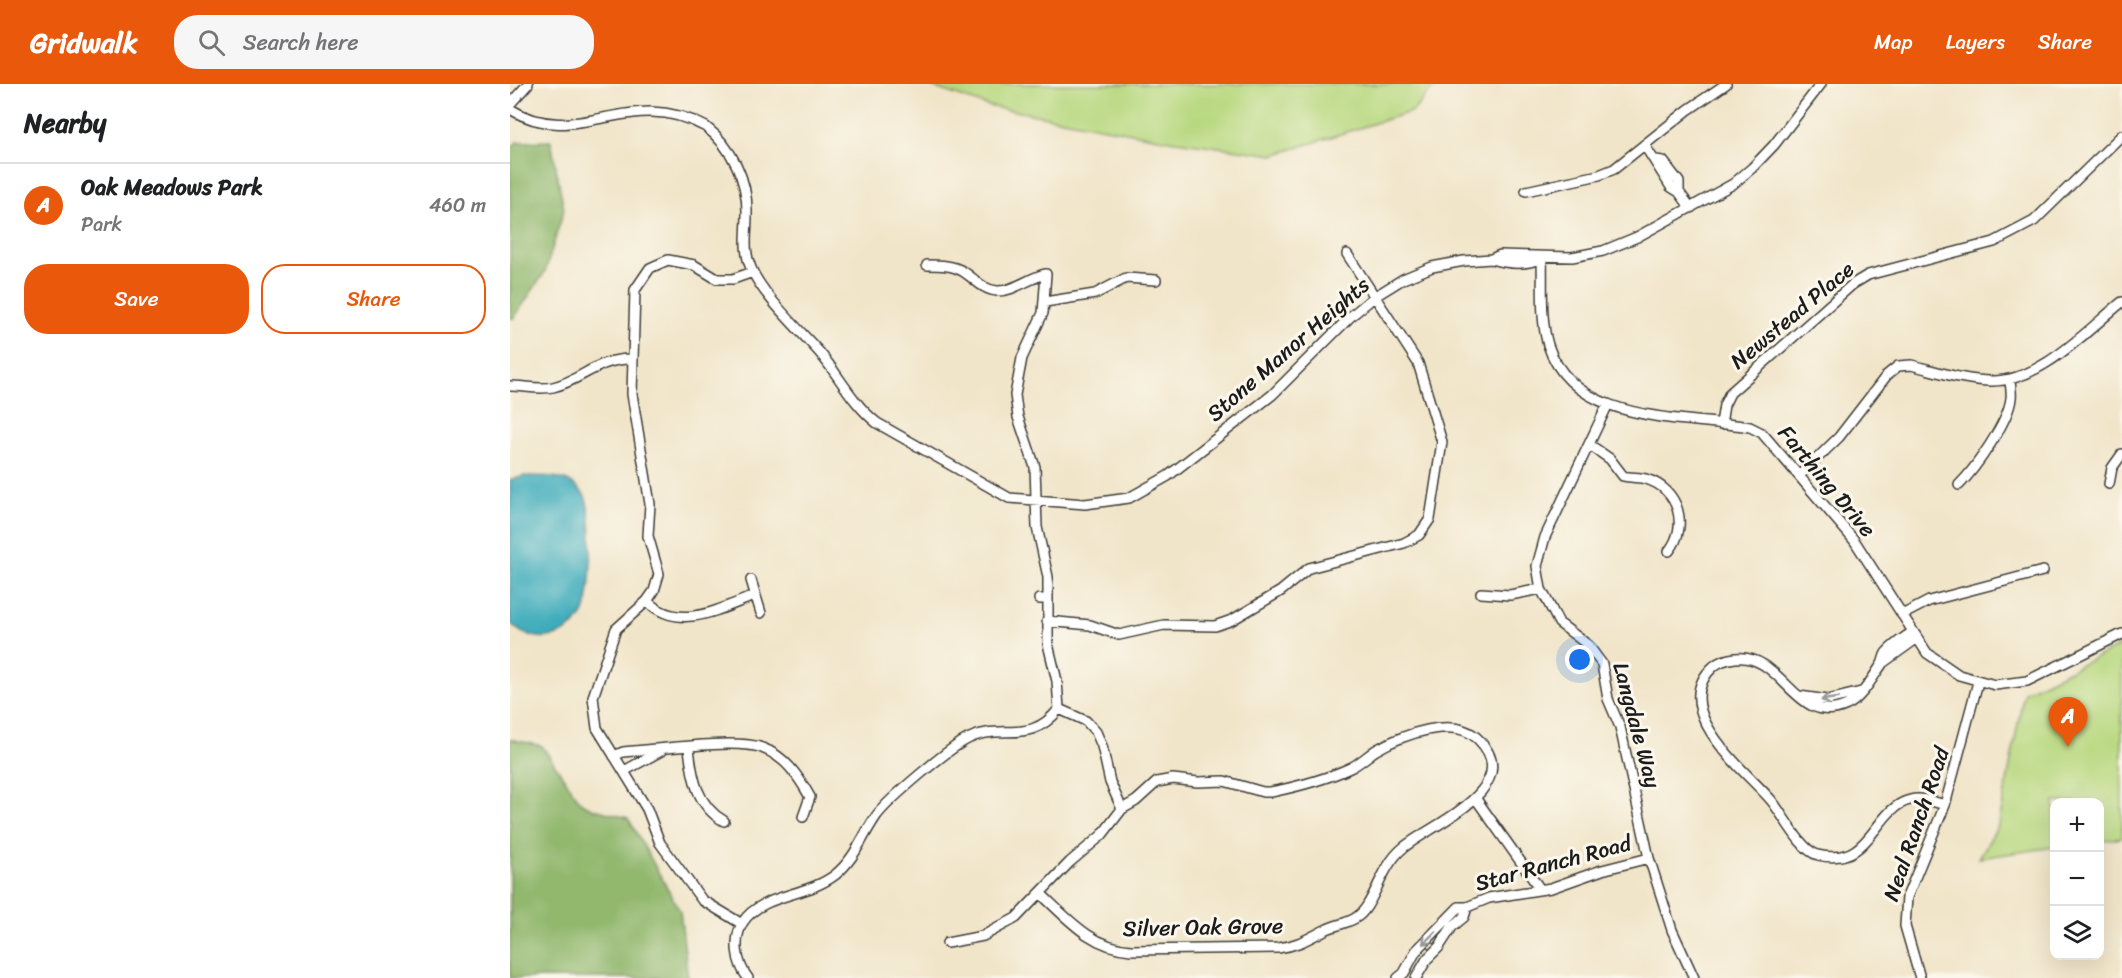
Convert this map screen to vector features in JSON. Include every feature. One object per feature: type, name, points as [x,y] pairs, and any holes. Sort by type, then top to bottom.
[{"type":"street","points":[[510,104],[528,84]]},
{"type":"street","points":[[1526,191],[1607,172],[1726,84]]},
{"type":"street","points":[[1542,258],[1572,257],[1603,251],[1636,237],[1733,184],[1774,145],[1821,84]]},
{"type":"street","name":"Stone Manor Heights","points":[[510,109],[539,120],[562,122],[641,104],[669,109],[706,128],[727,149],[743,181],[747,204],[745,249],[753,272],[828,363],[846,392],[865,413],[992,491],[1009,498],[1037,502],[1109,502],[1129,498],[1150,488],[1272,395],[1350,317],[1374,297],[1403,279],[1432,267],[1491,259],[1500,255],[1531,255],[1542,258]]},
{"type":"street","name":"Newstead Place","points":[[1721,424],[1724,405],[1730,393],[1852,284],[1883,269],[1994,242],[2017,231],[2047,210],[2122,135]]},
{"type":"street","points":[[1645,146],[1656,160],[1663,160],[1679,182],[1679,192],[1691,207]]},
{"type":"street","points":[[1047,621],[1090,625],[1119,635],[1164,625],[1215,626],[1232,620],[1281,591],[1308,568],[1404,543],[1425,528],[1433,510],[1442,442],[1423,373],[1413,352],[1347,254]]},
{"type":"street","name":"Farthing Drive","points":[[1542,258],[1545,333],[1548,346],[1571,383],[1595,399],[1608,404],[1750,427],[1762,433],[1854,540],[1914,635],[1942,666],[1978,682],[1995,685],[2027,681],[2122,634]]},
{"type":"street","points":[[742,924],[697,895],[660,843],[647,809],[597,728],[592,697],[616,629],[647,601],[654,591],[659,574],[648,536],[650,504],[633,403],[635,290],[650,268],[658,263],[677,260],[694,265],[717,279],[726,280],[753,272]]},
{"type":"street","points":[[927,265],[955,268],[990,290],[1005,290],[1046,274],[1045,302],[1040,322],[1022,358],[1016,383],[1016,407],[1035,467],[1037,527],[1048,577],[1044,599],[1049,654],[1057,681],[1059,709]]},
{"type":"street","points":[[1045,302],[1101,292],[1126,278],[1156,280]]},
{"type":"street","points":[[1800,475],[1839,437],[1887,375],[1898,366],[1911,365],[1992,381],[2010,379],[2038,370],[2122,302]]},
{"type":"street","points":[[510,386],[555,387],[598,364],[613,359],[633,359]]},
{"type":"street","points":[[1959,485],[1970,474],[2007,412],[2011,398],[2010,379]]},
{"type":"street","name":"Langdale Way","points":[[1608,404],[1539,552],[1538,578],[1540,590],[1559,623],[1588,645],[1602,664],[1608,699],[1620,727],[1649,858],[1672,930],[1694,978]]},
{"type":"street","points":[[1590,445],[1610,459],[1623,476],[1652,482],[1660,486],[1673,500],[1678,512],[1680,533],[1669,552]]},
{"type":"street","points":[[2109,484],[2112,468],[2122,454]]},
{"type":"street","points":[[1902,615],[1929,601],[2043,571]]},
{"type":"street","points":[[751,580],[754,596],[761,612]]},
{"type":"street","points":[[1481,593],[1510,595],[1540,590]]},
{"type":"street","points":[[647,601],[663,613],[691,618],[754,596]]},
{"type":"street","points":[[1914,635],[1886,653],[1884,662],[1859,698],[1849,704],[1830,710],[1811,707],[1765,665],[1740,657],[1725,659],[1713,666],[1700,691],[1700,705],[1709,732],[1773,801],[1803,844],[1815,854],[1828,856],[1856,852],[1900,804],[1911,799],[1925,799],[1945,805]]},
{"type":"street","name":"Neal Ranch Road","points":[[1920,978],[1905,926],[1907,897],[1945,805],[1978,682]]},
{"type":"street","points":[[1059,709],[1086,721],[1096,732],[1102,746],[1110,782],[1122,809]]},
{"type":"street","points":[[748,978],[741,968],[737,950],[742,924],[762,905],[801,893],[834,875],[857,852],[883,808],[958,744],[984,734],[1038,729],[1059,709]]},
{"type":"street","name":"Silver Oak Grove","points":[[947,943],[971,940],[993,932],[1016,918],[1040,893],[1070,862],[1098,839],[1122,809],[1136,801],[1158,782],[1173,779],[1234,782],[1263,792],[1280,790],[1351,768],[1382,747],[1445,726],[1471,734],[1483,745],[1487,754],[1490,776],[1483,792],[1401,849],[1387,866],[1367,906],[1357,918],[1289,947],[1131,950],[1111,948],[1086,935],[1040,893]]},
{"type":"street","points":[[614,756],[623,752],[736,744],[768,750],[790,767],[810,797],[803,818]]},
{"type":"street","points":[[689,748],[692,775],[708,812],[723,821]]},
{"type":"street","points":[[624,771],[663,749]]},
{"type":"street","points":[[1476,799],[1540,889]]},
{"type":"street","name":"Star Ranch Road","points":[[1408,977],[1416,951],[1459,907],[1467,907],[1489,898],[1540,889],[1649,858]]},
{"type":"green space","points":[[932,84],[1436,84],[1413,111],[1274,155],[1169,140],[988,106],[932,87]]},
{"type":"green space","points":[[551,141],[564,210],[545,272],[514,318],[510,318],[510,149],[517,142]]},
{"type":"green space","points":[[2122,645],[2122,838],[2104,840],[2104,798],[2050,798],[2050,848],[1979,858],[1999,824],[2024,692]]},
{"type":"green space","points":[[510,739],[542,746],[581,803],[628,818],[680,911],[688,978],[510,978]]},
{"type":"water","points":[[524,476],[563,479],[577,487],[587,502],[591,533],[591,572],[586,605],[583,614],[568,630],[548,637],[527,635],[510,622],[510,480]]},
{"type":"place","name":"Oak Meadows Park","points":[[2068,747]]}]
